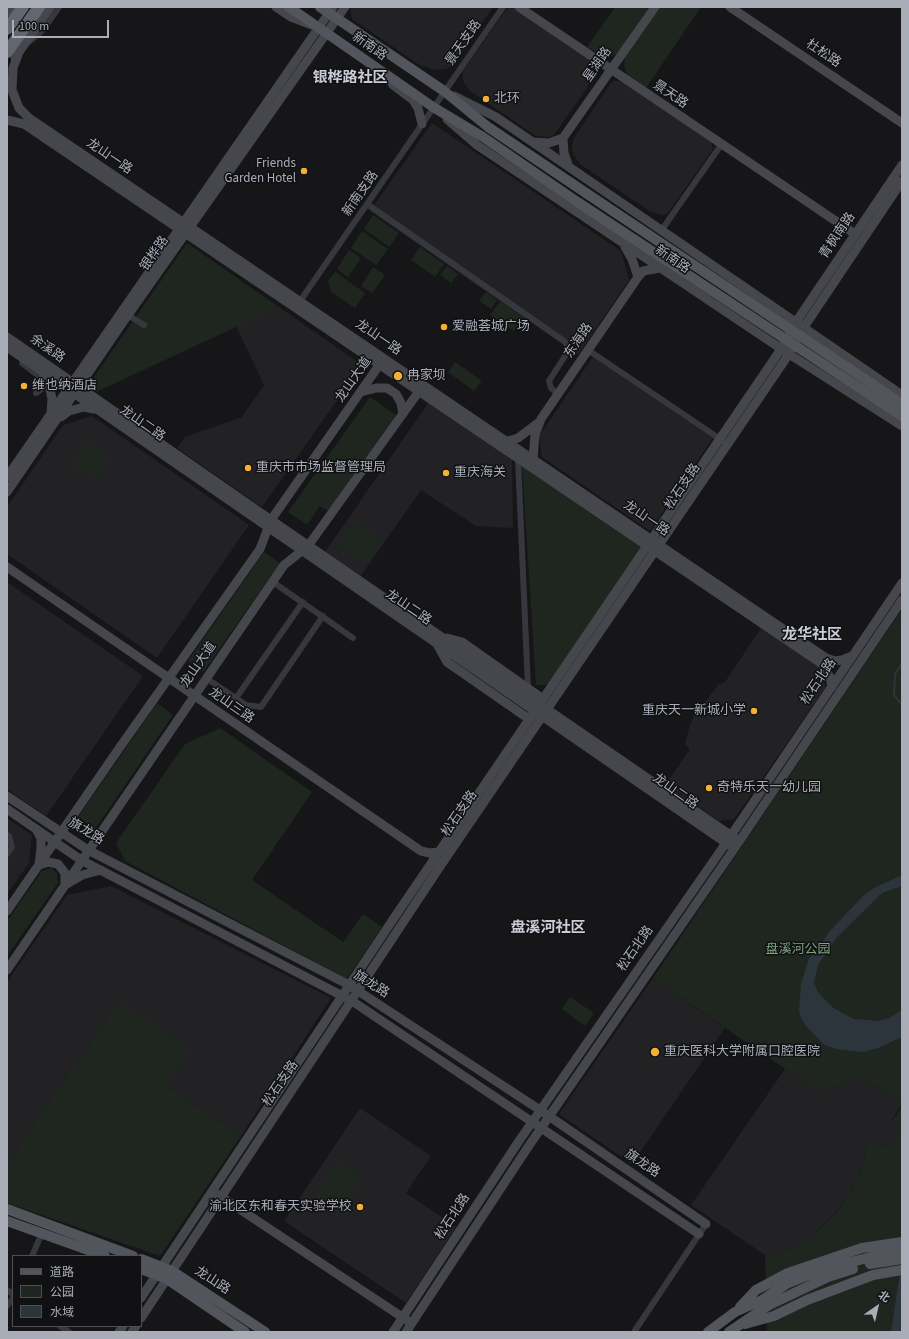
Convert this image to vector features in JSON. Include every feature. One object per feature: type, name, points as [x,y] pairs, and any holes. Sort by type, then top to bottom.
[{"type":"highway","points":[[7,29],[22,7]]},
{"type":"highway","points":[[12,53],[39,7]]},
{"type":"main road","points":[[7,12],[11,7]]},
{"type":"main road","points":[[7,69],[12,53],[24,46],[50,7]]},
{"type":"main road","points":[[276,7],[291,18],[323,31]]},
{"type":"main road","name":"新南路","points":[[289,7],[433,107],[483,137],[579,203],[902,416]]},
{"type":"main road","name":"银桦路","points":[[7,492],[74,388],[184,228],[323,31],[330,10],[345,7]]},
{"type":"main road","name":"景天路","points":[[519,7],[721,145],[855,234]]},
{"type":"main road","name":"星湖路","points":[[563,138],[654,7]]},
{"type":"main road","name":"杜松路","points":[[730,7],[902,123]]},
{"type":"main road","name":"新南路","points":[[330,10],[444,91],[488,127],[902,404]]},
{"type":"main road","name":"龙山一路","points":[[12,53],[12,90],[15,100],[23,112],[184,228]]},
{"type":"main road","points":[[388,76],[393,86],[413,100],[418,108],[422,124]]},
{"type":"main road","name":"新南路","points":[[444,91],[496,117],[902,395]]},
{"type":"main road","name":"新南路","points":[[433,107],[477,145],[785,352],[902,426]]},
{"type":"main road","name":"龙山一路","points":[[7,120],[24,124],[184,228],[382,362],[518,459],[826,658],[835,661],[852,656]]},
{"type":"main road","points":[[533,142],[549,143],[563,138],[564,153],[570,167]]},
{"type":"main road","name":"青枫南路","points":[[800,325],[855,234],[902,165]]},
{"type":"main road","name":"青枫南路","points":[[800,325],[902,181]]},
{"type":"main road","name":"银桦路","points":[[74,388],[128,315],[184,228]]},
{"type":"main road","points":[[621,242],[632,259],[638,277]]},
{"type":"main road","points":[[638,277],[643,271],[660,268]]},
{"type":"main road","name":"东海路","points":[[508,441],[532,433],[638,277]]},
{"type":"main road","name":"松石支路","points":[[142,1317],[352,1001],[541,708],[785,352],[800,325]]},
{"type":"main road","name":"余溪路","points":[[7,337],[74,388]]},
{"type":"main road","name":"余溪路","points":[[7,347],[41,370],[74,388]]},
{"type":"main road","name":"龙山大道","points":[[7,911],[168,678],[260,549],[269,524],[382,362]]},
{"type":"main road","points":[[41,370],[49,384],[55,416],[84,407],[98,410]]},
{"type":"main road","name":"龙山二路","points":[[74,388],[98,410],[269,524]]},
{"type":"main road","name":"龙山二路","points":[[74,388],[305,549],[541,708],[736,845]]},
{"type":"main road","points":[[361,392],[376,388],[387,388],[396,394],[401,403],[403,414]]},
{"type":"main road","name":"龙山一路","points":[[421,389],[508,441],[822,664],[830,677],[832,687]]},
{"type":"main road","name":"龙山大道","points":[[7,970],[194,695],[284,566],[305,549],[421,389]]},
{"type":"main road","name":"银桦路","points":[[7,477],[55,416]]},
{"type":"main road","points":[[532,433],[533,459]]},
{"type":"main road","name":"龙山三路","points":[[7,567],[422,852]]},
{"type":"main road","name":"松石北路","points":[[393,1332],[532,1121],[728,839],[902,583]]},
{"type":"main road","name":"松石北路","points":[[406,1332],[549,1116],[736,845],[902,600]]},
{"type":"main road","points":[[529,719],[447,662],[438,640],[462,642],[528,688],[541,708]]},
{"type":"main road","name":"松石支路","points":[[142,1297],[427,868],[529,719],[541,708]]},
{"type":"main road","name":"旗龙路","points":[[7,796],[88,850],[349,985],[549,1116],[706,1224]]},
{"type":"main road","points":[[7,809],[81,860],[352,1001],[542,1127],[699,1234]]},
{"type":"main road","points":[[36,829],[41,838],[38,865],[48,862],[58,864],[64,873],[65,885],[82,875],[101,870]]},
{"type":"main road","points":[[427,868],[422,852],[439,852]]},
{"type":"main road","points":[[212,1191],[412,1324]]},
{"type":"main road","points":[[7,1210],[130,1255]]},
{"type":"main road","points":[[7,1221],[102,1255]]},
{"type":"main road","points":[[708,1332],[735,1312],[756,1290],[788,1273],[862,1248],[902,1242]]},
{"type":"main road","points":[[735,1312],[762,1300],[788,1283],[816,1272],[868,1261],[902,1251]]},
{"type":"main road","points":[[735,1330],[769,1305],[828,1277],[868,1261],[902,1259]]},
{"type":"main road","name":"龙山路","points":[[142,1260],[265,1332]]},
{"type":"main road","name":"龙山路","points":[[142,1269],[160,1271]]},
{"type":"main road","points":[[735,1330],[774,1316],[807,1300],[873,1275],[902,1270]]},
{"type":"main road","name":"龙山路","points":[[170,1275],[245,1332]]},
{"type":"street","points":[[24,46],[43,30],[59,7]]},
{"type":"street","name":"景天支路","points":[[444,91],[502,7]]},
{"type":"street","name":"新南支路","points":[[297,305],[444,91]]},
{"type":"street","points":[[661,231],[721,145]]},
{"type":"street","points":[[367,204],[564,341],[568,346],[568,353],[549,381],[551,388],[558,394]]},
{"type":"street","points":[[128,315],[144,325]]},
{"type":"street","points":[[588,350],[724,441]]},
{"type":"street","points":[[24,359],[22,363],[39,376],[43,382],[42,389],[36,393]]},
{"type":"street","points":[[518,459],[528,688]]},
{"type":"street","points":[[273,582],[353,638]]},
{"type":"street","points":[[236,698],[302,602]]},
{"type":"street","points":[[206,678],[246,705],[261,707],[323,616]]},
{"type":"street","points":[[7,835],[9,836],[12,847],[7,854]]},
{"type":"street","points":[[634,1332],[706,1224]]},
{"type":"street","points":[[32,1255],[42,1233]]},
{"type":"shaded area","points":[[351,7],[493,7],[452,66],[446,69],[436,70],[421,66],[352,19]]},
{"type":"shaded area","points":[[513,7],[591,60],[594,65],[595,76],[554,135],[549,137],[536,136],[470,91],[463,81],[463,71],[507,8]]},
{"type":"shaded area","points":[[614,81],[621,81],[711,142],[713,149],[667,214],[661,215],[651,212],[580,164],[573,154],[572,146],[574,138],[610,84]]},
{"type":"shaded area","points":[[432,123],[621,251],[629,280],[578,355],[370,211]]},
{"type":"shaded area","points":[[279,307],[362,365],[262,507],[177,448],[185,437],[242,417],[264,385],[236,326]]},
{"type":"shaded area","points":[[593,357],[713,438],[650,531],[542,457],[539,436]]},
{"type":"shaded area","points":[[429,402],[512,459],[513,528],[476,526],[421,490],[360,577],[325,552]]},
{"type":"shaded area","points":[[92,416],[249,525],[157,658],[7,554],[7,507],[63,425]]},
{"type":"shaded area","points":[[7,582],[143,676],[46,816],[7,789]]},
{"type":"shaded area","name":"重庆天一新城小学","points":[[761,628],[821,669],[826,687],[734,819],[719,821],[666,784],[690,749],[685,744],[694,716],[719,684],[725,682]]},
{"type":"shaded area","points":[[7,818],[32,835],[29,863],[7,894]]},
{"type":"shaded area","points":[[111,886],[331,998],[241,1136],[166,1086],[119,1001],[7,1163],[7,982],[67,895]]},
{"type":"shaded area","name":"重庆医科大学附属口腔医院","points":[[653,978],[725,1028],[632,1164],[559,1114]]},
{"type":"shaded area","points":[[785,1069],[817,1091],[864,1079],[902,1103],[892,1120],[902,1127],[889,1147],[868,1142],[862,1168],[851,1192],[835,1214],[814,1234],[788,1251],[765,1255],[691,1205]]},
{"type":"shaded area","name":"渝北区东和春天实验学校","points":[[360,1108],[431,1156],[406,1193],[456,1227],[406,1303],[284,1221]]},
{"type":"green space","points":[[615,7],[649,7],[617,54],[606,58],[587,47]]},
{"type":"green space","points":[[660,7],[701,7],[646,88],[627,74],[624,65],[625,57]]},
{"type":"green space","points":[[373,215],[399,233],[389,247],[364,229]]},
{"type":"green space","points":[[362,231],[388,249],[376,265],[351,248]]},
{"type":"green space","points":[[187,243],[279,307],[96,392],[88,386]]},
{"type":"green space","points":[[420,247],[444,264],[435,277],[411,260]]},
{"type":"green space","points":[[349,250],[361,258],[348,277],[337,269]]},
{"type":"green space","points":[[447,266],[458,274],[451,283],[440,275]]},
{"type":"green space","points":[[373,267],[385,275],[372,293],[361,286]]},
{"type":"green space","points":[[335,272],[365,293],[355,308],[331,292],[328,281]]},
{"type":"green space","points":[[486,292],[497,300],[491,309],[479,301]]},
{"type":"green space","points":[[500,301],[524,318],[514,331],[490,315]]},
{"type":"green space","points":[[455,362],[482,381],[474,391],[448,372]]},
{"type":"green space","points":[[370,397],[396,415],[328,511],[320,506],[307,525],[288,512]]},
{"type":"green space","points":[[86,442],[110,458],[95,480],[71,463]]},
{"type":"green space","points":[[522,466],[643,547],[548,685],[536,685]]},
{"type":"green space","points":[[355,520],[368,529],[351,553],[338,544]]},
{"type":"green space","points":[[368,530],[381,539],[364,563],[352,554]]},
{"type":"green space","points":[[264,552],[280,563],[203,672],[188,661]]},
{"type":"green space","name":"盘溪河公园","points":[[902,609],[902,1103],[864,1079],[817,1091],[653,978]]},
{"type":"green space","points":[[157,703],[173,715],[95,829],[78,817]]},
{"type":"green space","points":[[220,728],[312,792],[252,880],[343,942],[363,914],[382,927],[347,979],[125,861],[116,843],[185,744]]},
{"type":"green space","points":[[51,868],[57,873],[58,883],[7,956],[7,921],[42,871]]},
{"type":"green space","points":[[570,997],[594,1013],[585,1026],[562,1009]]},
{"type":"green space","points":[[119,1001],[190,1050],[166,1086],[241,1136],[160,1256],[7,1203],[7,1163]]},
{"type":"green space","points":[[902,1106],[902,1127],[892,1121]]},
{"type":"green space","points":[[902,1127],[902,1332],[767,1332],[765,1255],[788,1251],[814,1234],[835,1215],[851,1192],[862,1168],[868,1142],[889,1147]]},
{"type":"green space","points":[[337,1161],[362,1178],[338,1214],[313,1197]]},
{"type":"water","points":[[902,875],[902,886],[882,893],[837,937],[818,965],[814,983],[818,992],[833,1008],[854,1019],[878,1021],[889,1018],[902,1010],[902,1037],[878,1048],[863,1052],[836,1049],[823,1044],[807,1027],[801,1018],[799,1011],[801,984],[809,958],[815,953],[829,932],[863,896],[874,888]]},
{"type":"water","points":[[902,1260],[902,1332],[891,1332],[896,1299]]},
{"type":"waterway","points":[[902,664],[895,674],[894,695],[902,705]]},
{"type":"place","name":"北环","points":[[486,99]]},
{"type":"place","name":"Friends Garden Hotel","points":[[304,171]]},
{"type":"place","name":"爱融荟城广场","points":[[444,327]]},
{"type":"place","name":"冉家坝","points":[[398,376]]},
{"type":"place","name":"维也纳酒店","points":[[24,386]]},
{"type":"place","name":"重庆市市场监督管理局","points":[[248,468]]},
{"type":"place","name":"重庆海关","points":[[446,473]]},
{"type":"place","name":"重庆天一新城小学","points":[[754,711]]},
{"type":"place","name":"奇特乐天一幼儿园","points":[[709,788]]},
{"type":"place","name":"重庆医科大学附属口腔医院","points":[[655,1052]]},
{"type":"place","name":"渝北区东和春天实验学校","points":[[360,1207]]},
{"type":"district","name":"银桦路社区","points":[[350,79]]},
{"type":"district","name":"龙华社区","points":[[812,636]]},
{"type":"district","name":"盘溪河社区","points":[[548,929]]}]
